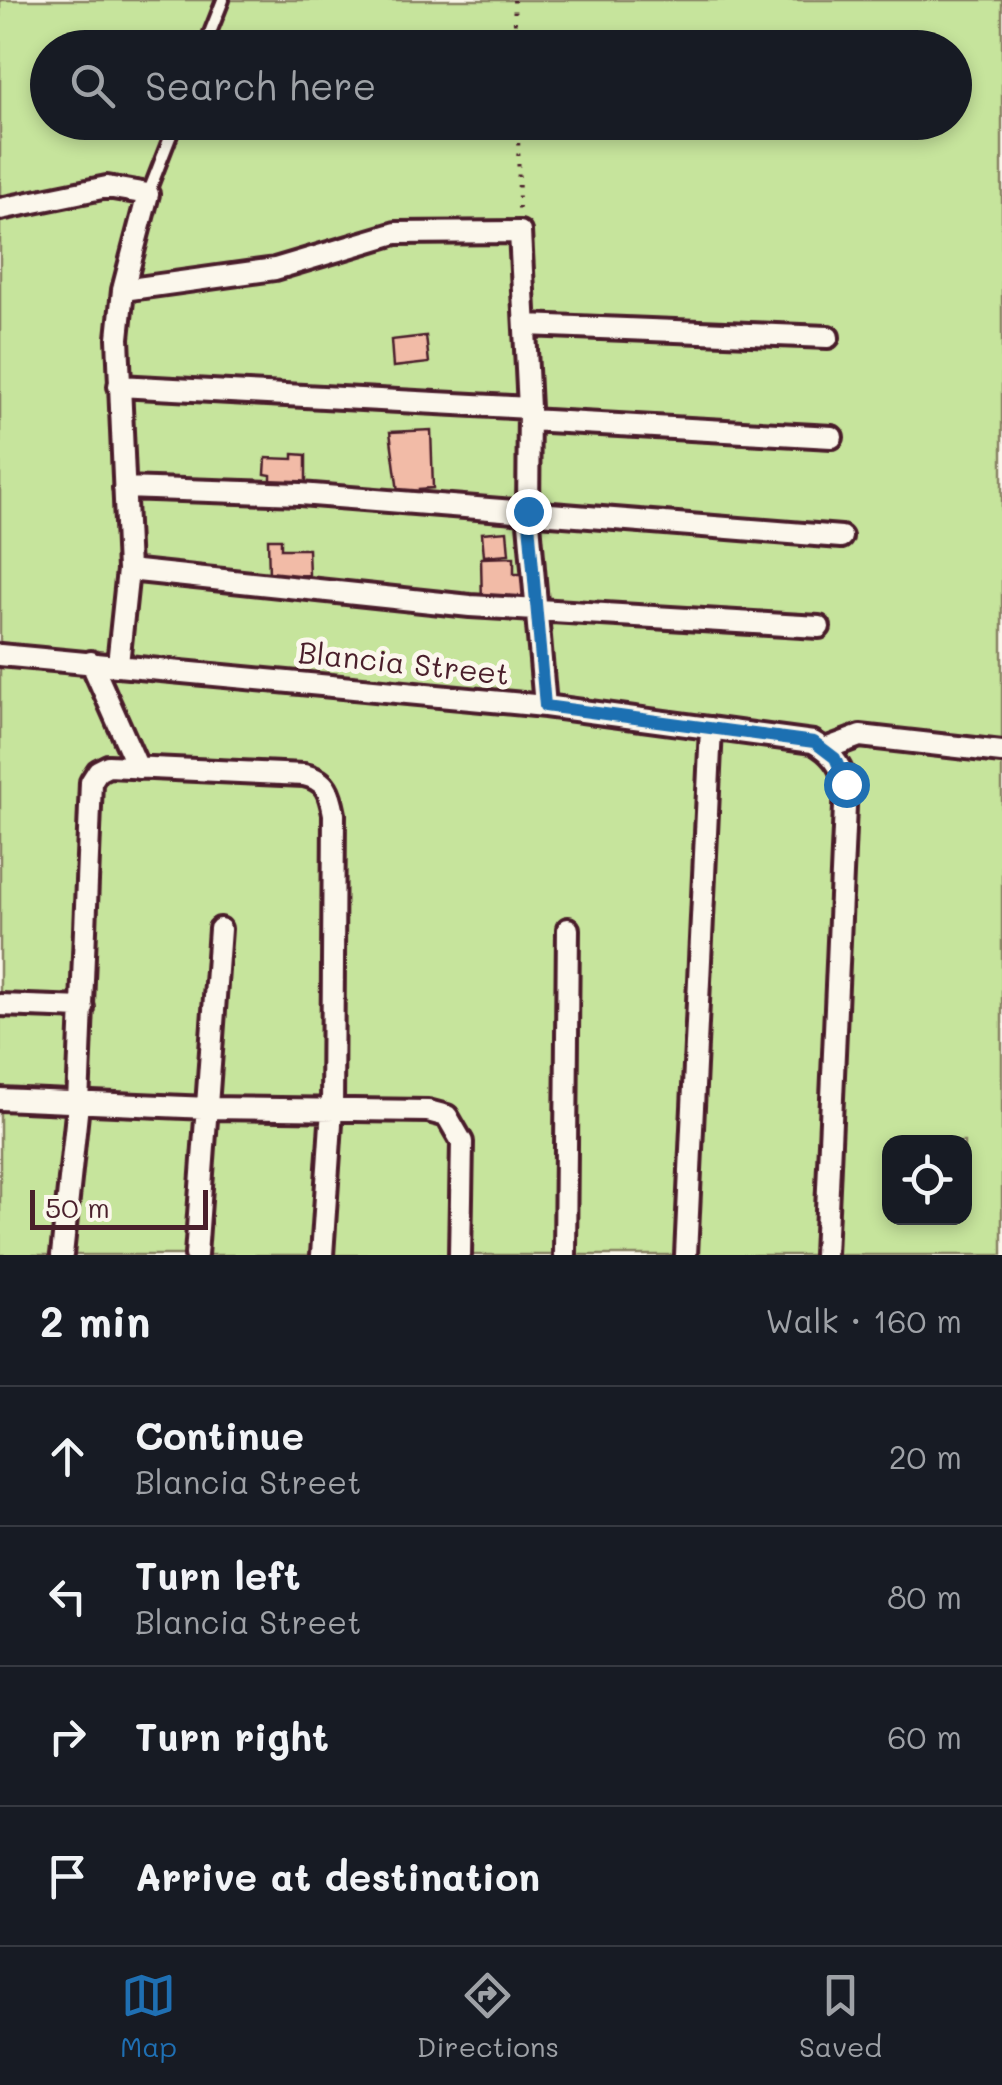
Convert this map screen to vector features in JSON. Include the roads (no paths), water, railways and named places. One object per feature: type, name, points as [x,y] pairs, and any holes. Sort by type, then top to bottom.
[{"type":"street","points":[[0,209],[107,187],[148,194],[123,290],[119,386],[128,570],[118,664]]},
{"type":"street","points":[[123,290],[275,269],[396,233],[520,232],[529,414],[528,511],[545,706]]},
{"type":"street","points":[[526,324],[828,338]]},
{"type":"street","points":[[119,386],[832,437]]},
{"type":"street","points":[[124,488],[255,491],[841,537]]},
{"type":"street","points":[[128,570],[470,606],[820,627]]},
{"type":"street","name":"Blancia Street","points":[[0,655],[545,706],[814,742],[825,749]]},
{"type":"street","points":[[91,662],[138,768]]},
{"type":"street","points":[[686,1255],[710,728]]},
{"type":"street","points":[[825,1255],[846,784],[835,758],[825,749],[860,736],[1002,752]]},
{"type":"street","points":[[62,1255],[78,1104],[92,782],[98,771],[108,766],[304,776],[317,778],[330,792],[334,814],[332,1109],[322,1255]]},
{"type":"street","points":[[196,1255],[220,929]]},
{"type":"street","points":[[565,1255],[568,930]]},
{"type":"street","points":[[0,1006],[83,1008]]},
{"type":"street","points":[[0,1099],[208,1108],[428,1111],[447,1116],[462,1142],[460,1255]]},
{"type":"lane","points":[[211,30],[223,0]]},
{"type":"lane","points":[[148,194],[169,140]]}]
